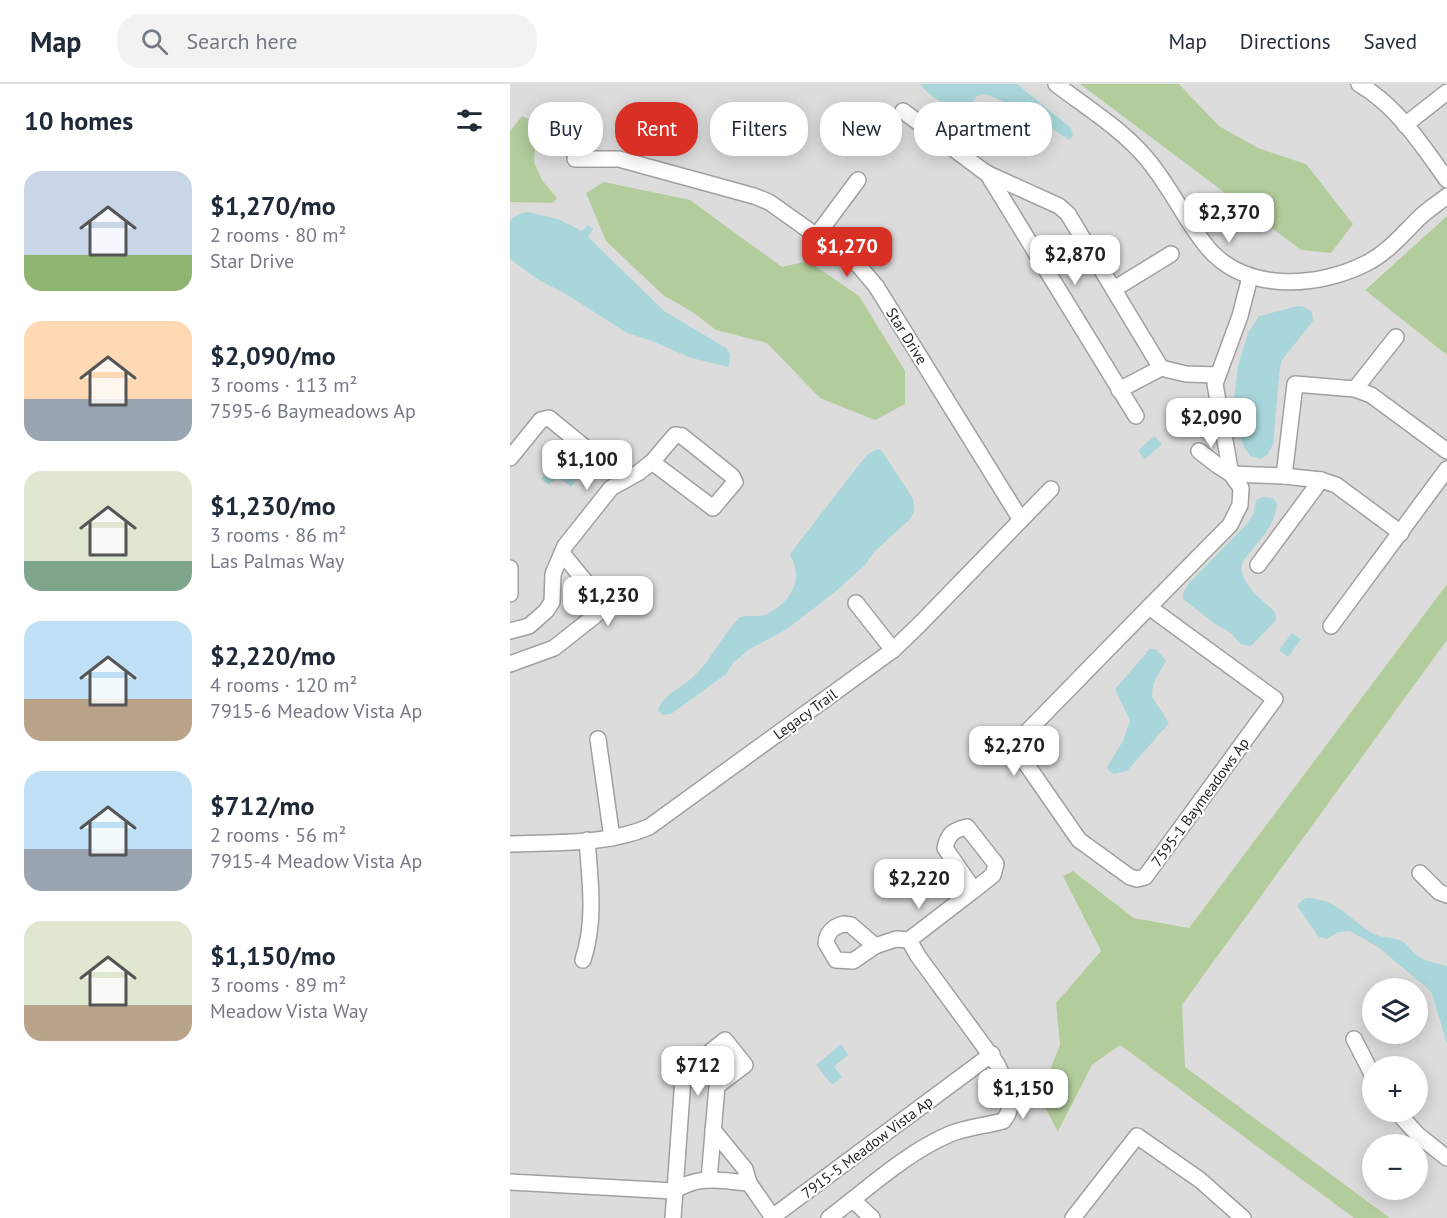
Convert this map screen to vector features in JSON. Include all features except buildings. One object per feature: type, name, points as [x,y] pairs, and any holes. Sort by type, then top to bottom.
[{"type":"street","points":[[1056,84],[1130,141],[1155,169],[1205,244],[1228,265],[1250,277],[1274,281],[1329,278],[1365,264],[1386,251],[1424,214],[1447,196]]},
{"type":"street","points":[[1359,84],[1384,101],[1447,180]]},
{"type":"street","points":[[1405,125],[1447,92]]},
{"type":"street","points":[[903,111],[986,173],[1059,206],[1072,220],[1161,368]]},
{"type":"street","name":"Star Drive","points":[[575,159],[619,159],[754,196],[782,210],[859,266],[876,286],[1021,520]]},
{"type":"street","points":[[986,173],[1136,416]]},
{"type":"street","points":[[817,235],[858,180]]},
{"type":"street","points":[[1114,289],[1171,254]]},
{"type":"street","points":[[1231,474],[1215,384],[1240,316],[1250,277]]},
{"type":"street","points":[[1355,389],[1396,337]]},
{"type":"street","points":[[1119,390],[1161,368],[1186,374],[1218,375]]},
{"type":"street","points":[[1284,476],[1295,384],[1355,389],[1371,395],[1447,451]]},
{"type":"street","points":[[510,458],[541,420],[549,418],[625,480]]},
{"type":"street","points":[[510,631],[529,626],[552,602],[553,574],[565,546],[611,488],[651,462],[675,435],[682,436],[732,476],[735,482],[723,499],[713,508],[651,462]]},
{"type":"street","points":[[1149,607],[1230,525],[1240,506],[1241,488],[1231,474],[1199,451]]},
{"type":"street","points":[[1331,626],[1447,469]]},
{"type":"street","points":[[1231,474],[1284,476],[1321,480],[1336,485],[1401,533]]},
{"type":"street","points":[[1258,565],[1321,480]]},
{"type":"street","name":"Legacy Trail","points":[[510,844],[612,838],[632,834],[649,827],[893,650],[1051,489]]},
{"type":"street","points":[[510,664],[554,648],[606,607],[562,553]]},
{"type":"street","points":[[510,568],[510,594]]},
{"type":"street","points":[[856,603],[893,650]]},
{"type":"street","name":"7595-1 Baymeadows Ap","points":[[1149,607],[1275,699],[1145,877],[1137,879],[1130,877],[1079,840],[1017,752],[1020,739],[1149,607]]},
{"type":"street","points":[[598,739],[612,838]]},
{"type":"street","points":[[583,960],[590,940],[592,917],[587,840]]},
{"type":"street","points":[[1420,873],[1439,892],[1447,895]]},
{"type":"street","points":[[875,946],[896,939],[909,940],[974,890]]},
{"type":"street","points":[[829,1218],[907,1160],[942,1138],[976,1125],[1003,1120],[1009,1111],[1011,1104],[1004,1080],[992,1054],[918,956],[909,940]]},
{"type":"street","points":[[1354,1039],[1363,1056]]},
{"type":"street","points":[[673,1218],[684,1064],[695,1064],[725,1040],[745,1065],[717,1086],[709,1180]]},
{"type":"street","name":"7915-5 Meadow Vista Ap","points":[[772,1217],[992,1054]]},
{"type":"street","points":[[1406,1122],[1418,1135],[1447,1158]]},
{"type":"street","points":[[713,1130],[746,1169],[749,1182],[772,1217]]},
{"type":"street","points":[[1073,1218],[1137,1136],[1200,1180],[1243,1218]]},
{"type":"street","points":[[510,1182],[675,1191],[697,1180],[749,1182]]},
{"type":"street","points":[[853,1200],[870,1218]]},
{"type":"shaded area","points":[[510,84],[1080,84],[1301,250],[1306,164],[1258,148],[1219,126],[1179,84],[1447,84],[1447,216],[1365,289],[1447,355],[1447,584],[1189,928],[1134,918],[1074,871],[1101,951],[1056,1003],[1060,1045],[1039,1096],[1059,1132],[1092,1065],[1120,1045],[1354,1218],[510,1218],[510,202],[557,198],[542,180],[534,162],[534,156],[603,156],[603,102],[528,102],[528,119],[522,116],[510,131]]},
{"type":"shaded area","points":[[1447,640],[1447,1218],[1390,1218],[1365,1200],[1428,1200],[1428,1134],[1362,1134],[1362,1197],[1184,1067],[1182,1005]]},
{"type":"green space","points":[[1080,84],[1179,84],[1219,126],[1258,148],[1306,164],[1353,224],[1331,253],[1301,250]]},
{"type":"green space","points":[[522,116],[528,119],[528,156],[534,156],[534,162],[542,180],[557,198],[553,203],[510,202],[510,131]]},
{"type":"green space","points":[[604,182],[690,200],[782,267],[808,261],[859,296],[905,371],[905,404],[875,420],[820,398],[767,343],[716,330],[691,311],[663,295],[606,241],[586,193]]},
{"type":"green space","points":[[1447,216],[1447,355],[1365,290]]},
{"type":"green space","points":[[1447,584],[1447,640],[1182,1005],[1185,1067],[1362,1197],[1362,1200],[1366,1200],[1390,1218],[1354,1218],[1120,1045],[1092,1065],[1058,1132],[1039,1096],[1060,1045],[1056,1003],[1101,951],[1063,876],[1073,871],[1134,918],[1189,928]]},
{"type":"water","points":[[921,84],[1017,84],[1039,102],[1003,102],[982,94],[973,102],[943,102],[924,89]]},
{"type":"water","points":[[1052,113],[1071,128],[1073,136],[1069,140],[1052,128]]},
{"type":"water","points":[[528,212],[558,219],[582,231],[588,225],[593,229],[588,237],[664,311],[726,348],[730,354],[729,367],[691,358],[627,333],[566,294],[537,279],[510,259],[510,220],[519,214]]},
{"type":"water","points":[[1298,306],[1305,307],[1312,312],[1313,321],[1282,360],[1273,444],[1268,454],[1261,459],[1250,456],[1244,447],[1234,417],[1238,366],[1248,333],[1259,316]]},
{"type":"water","points":[[1154,436],[1162,444],[1145,459],[1138,451]]},
{"type":"water","points":[[878,449],[882,451],[913,499],[914,512],[910,519],[835,592],[787,629],[748,650],[733,663],[726,674],[671,714],[662,715],[658,710],[664,699],[700,669],[740,617],[764,615],[782,604],[787,598],[796,579],[796,569],[790,554],[868,454]]},
{"type":"water","points":[[555,462],[579,477],[571,487],[558,477],[549,485],[541,479]]},
{"type":"water","points":[[1262,497],[1272,498],[1277,503],[1276,511],[1265,534],[1243,561],[1242,569],[1246,583],[1275,612],[1276,620],[1251,646],[1241,644],[1231,633],[1215,624],[1183,599],[1183,593],[1189,583],[1247,524],[1254,513],[1256,500]]},
{"type":"water","points":[[1292,633],[1301,639],[1288,657],[1279,650]]},
{"type":"water","points":[[1150,649],[1156,649],[1166,661],[1153,684],[1152,697],[1169,723],[1127,771],[1114,774],[1107,767],[1123,741],[1130,721],[1115,689]]},
{"type":"water","points":[[1317,899],[1335,906],[1372,933],[1399,940],[1416,955],[1447,966],[1447,1044],[1432,993],[1428,989],[1428,978],[1415,978],[1378,947],[1350,931],[1338,932],[1327,939],[1319,937],[1297,906],[1302,900]]},
{"type":"water","points":[[841,1044],[848,1055],[834,1066],[842,1077],[832,1085],[816,1065]]}]
